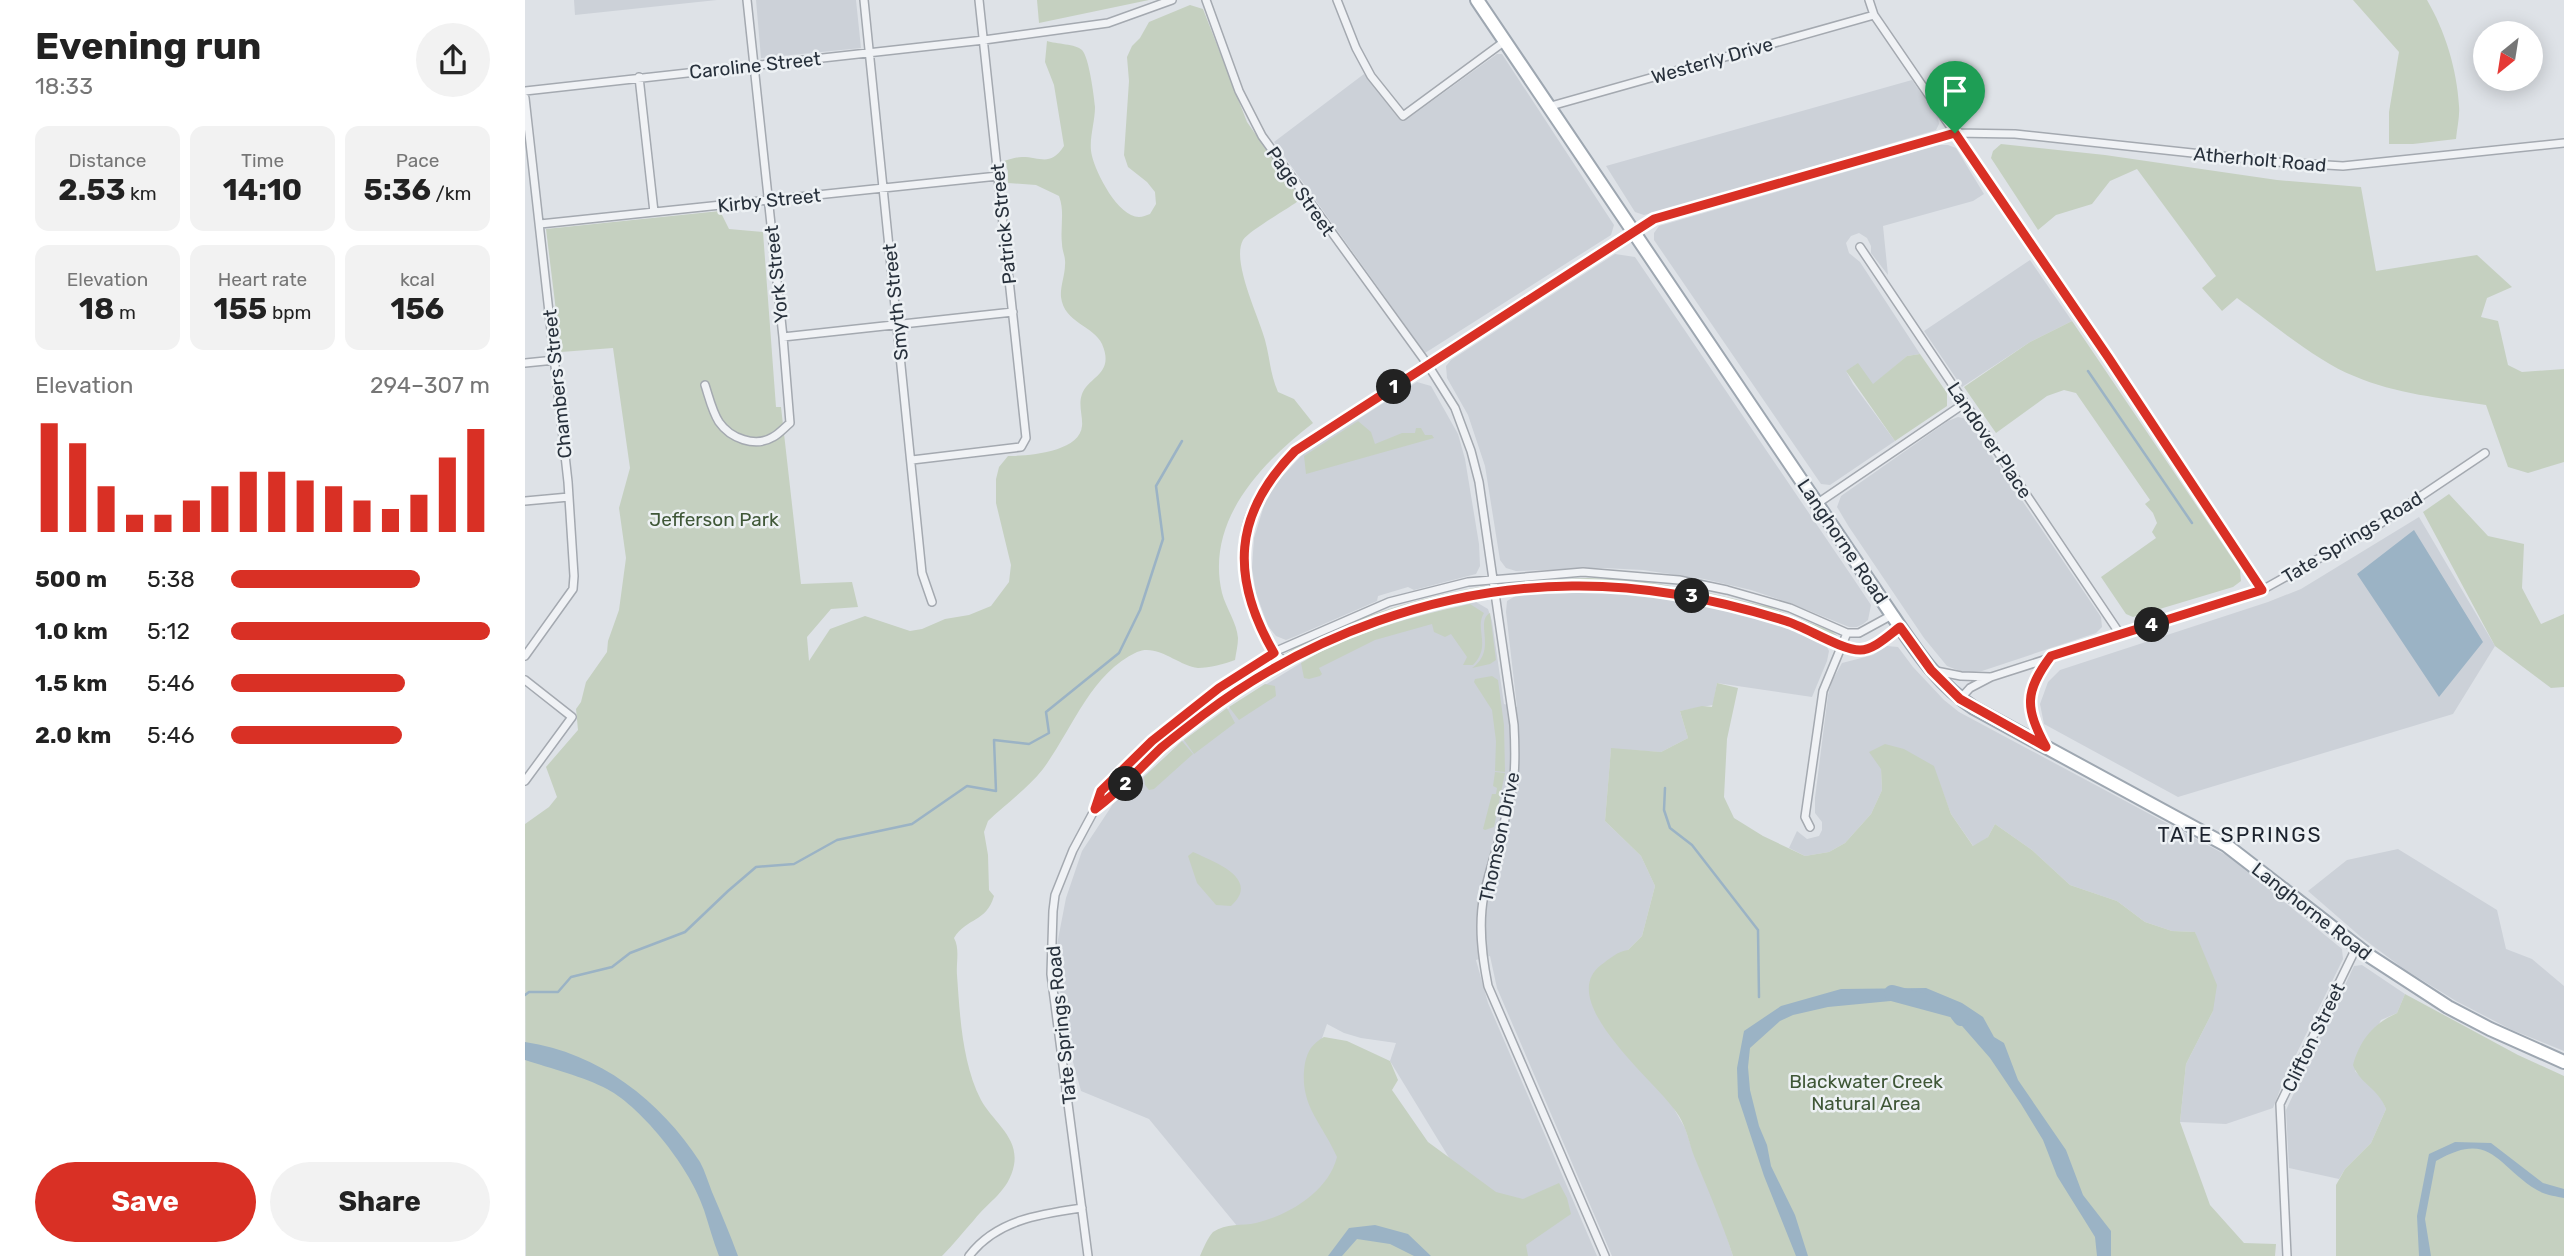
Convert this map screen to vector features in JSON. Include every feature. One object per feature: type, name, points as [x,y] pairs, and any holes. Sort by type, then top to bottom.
[{"type":"main road","name":"Langhorne Road","points":[[1477,0],[1900,627],[1931,670],[1960,699],[2226,845],[2357,946],[2448,1007],[2564,1062]]},
{"type":"street","name":"York Street","points":[[705,385],[718,420],[727,431],[740,438],[755,442],[766,441],[775,437],[790,423],[747,0]]},
{"type":"street","name":"Smyth Street","points":[[864,0],[922,573],[932,602]]},
{"type":"street","name":"Patrick Street","points":[[912,460],[1021,447],[1026,438],[979,0]]},
{"type":"street","name":"Caroline Street","points":[[525,91],[984,40],[1108,23],[1172,0]]},
{"type":"street","name":"Page Street","points":[[1206,0],[1239,91],[1262,136],[1428,365]]},
{"type":"street","points":[[1337,0],[1356,48],[1371,76],[1403,116],[1506,41]]},
{"type":"street","points":[[1869,0],[1874,15],[2108,357],[2262,590]]},
{"type":"street","name":"Westerly Drive","points":[[1551,106],[1874,15]]},
{"type":"street","points":[[639,77],[654,212]]},
{"type":"street","name":"Chambers Street","points":[[525,97],[555,360],[575,576],[573,589],[525,656]]},
{"type":"street","name":"Atherholt Road","points":[[1634,231],[1654,219],[1955,133],[2015,134],[2276,162],[2343,166],[2564,143]]},
{"type":"street","name":"Kirby Street","points":[[540,224],[997,176]]},
{"type":"street","points":[[1286,663],[1274,653],[1260,628],[1248,595],[1244,564],[1247,528],[1261,494],[1277,469],[1295,451],[1634,231]]},
{"type":"street","name":"Landover Place","points":[[1860,247],[2120,634]]},
{"type":"street","points":[[783,337],[1013,312]]},
{"type":"street","points":[[525,363],[555,360]]},
{"type":"street","name":"Thomson Drive","points":[[1428,365],[1455,408],[1471,451],[1483,503],[1514,725],[1513,785],[1484,896],[1481,930],[1488,986],[1605,1256]]},
{"type":"street","points":[[1818,503],[1965,403]]},
{"type":"street","name":"Tate Springs Road","points":[[1960,699],[1970,688],[1991,677],[2262,590],[2372,529],[2485,453]]},
{"type":"street","points":[[525,501],[569,497]]},
{"type":"street","name":"Tate Springs Road","points":[[1089,1256],[1051,974],[1055,895],[1101,791],[1152,741],[1219,688],[1274,653],[1389,602],[1493,578],[1583,572],[1679,580],[1790,608],[1847,633]]},
{"type":"street","name":"Tate Springs Road","points":[[1095,809],[1130,781],[1161,748],[1205,714],[1275,668],[1324,643],[1417,608],[1495,592],[1572,586],[1677,593],[1733,605],[1790,622],[1842,646],[1861,651],[1878,644],[1900,627]]},
{"type":"street","points":[[1809,827],[1805,817],[1823,691],[1847,633],[1859,634],[1892,615]]},
{"type":"street","points":[[1274,653],[1275,668]]},
{"type":"street","points":[[2046,747],[2033,724],[2030,704],[2031,689],[2038,673],[2051,656]]},
{"type":"street","name":"Tate Springs Road","points":[[1931,670],[1961,676],[1991,677]]},
{"type":"street","points":[[525,680],[572,717],[525,781]]},
{"type":"street","name":"Clifton Street","points":[[2287,1256],[2280,1104],[2357,946]]},
{"type":"street","points":[[969,1256],[986,1238],[1018,1221],[1035,1215],[1082,1208]]},
{"type":"shaded area","points":[[574,0],[717,0],[575,15]]},
{"type":"shaded area","points":[[756,0],[856,0],[861,48],[761,58]]},
{"type":"shaded area","points":[[1497,54],[1502,54],[1614,225],[1611,235],[1425,353],[1274,142],[1364,74],[1398,116],[1410,117]]},
{"type":"shaded area","points":[[1912,80],[1938,117],[1936,130],[1714,196],[1644,215],[1635,212],[1606,166]]},
{"type":"shaded area","points":[[1939,145],[1956,148],[1984,194],[1973,201],[1883,226],[1888,275],[1871,253],[1867,238],[1859,233],[1851,236],[1846,243],[1849,253],[1860,262],[1920,354],[1907,356],[1873,385],[1846,371],[1895,441],[1830,485],[1821,484],[1654,240],[1654,233],[1659,226]]},
{"type":"shaded area","points":[[1615,254],[1635,257],[1853,578],[1871,605],[1868,620],[1863,624],[1849,627],[1751,590],[1704,579],[1643,570],[1604,568],[1516,571],[1506,568],[1500,560],[1485,466],[1468,415],[1447,378],[1446,366],[1451,360]]},
{"type":"shaded area","points":[[2030,260],[2072,321],[2030,342],[1962,387],[1924,331]]},
{"type":"shaded area","points":[[1417,382],[1431,386],[1458,434],[1465,459],[1479,544],[1480,566],[1476,574],[1414,590],[1408,587],[1378,596],[1377,601],[1286,640],[1276,636],[1268,626],[1256,593],[1252,568],[1254,538],[1266,499],[1277,482],[1303,454]]},
{"type":"shaded area","points":[[1958,417],[1967,419],[2101,617],[2102,627],[2096,633],[1982,671],[1965,673],[1947,666],[1924,638],[1849,527],[1837,507],[1841,496],[1948,421]]},
{"type":"shaded area","points":[[2419,517],[2495,646],[2453,714],[2178,797],[2044,724],[2040,704],[2048,682],[2060,670],[2301,589]]},
{"type":"shaded area","points":[[1606,592],[1660,597],[1745,613],[1786,625],[1819,639],[1829,651],[1812,697],[1717,683],[1713,705],[1680,711],[1688,738],[1661,752],[1611,749],[1605,821],[1641,856],[1655,886],[1642,936],[1628,950],[1673,1107],[1685,1128],[1733,1256],[1612,1256],[1497,988],[1490,956],[1476,960],[1488,1003],[1597,1256],[1509,1256],[1390,1061],[1396,1043],[1361,1038],[1327,1024],[1315,1058],[1373,1170],[1247,1238],[1149,1119],[1081,1091],[1065,1033],[1055,955],[1066,898],[1082,851],[1113,804],[1183,741],[1239,701],[1301,663],[1359,638],[1476,602],[1488,609],[1492,621],[1504,704],[1517,707],[1507,601],[1517,595]]},
{"type":"shaded area","points":[[1887,646],[1898,647],[1913,667],[1959,712],[2228,856],[2342,949],[2343,959],[2285,1077],[2273,1108],[2226,1124],[2180,1122],[2186,1064],[2213,1011],[2195,932],[2172,931],[2145,922],[2117,901],[2070,885],[2032,850],[1995,824],[1988,837],[1974,847],[1951,814],[1933,766],[1881,769],[1882,790],[1871,814],[1845,843],[1829,852],[1805,856],[1789,848],[1797,831],[1807,839],[1819,836],[1822,830],[1822,822],[1815,813],[1815,798],[1832,681],[1842,663],[1873,655]]},
{"type":"shaded area","points":[[2398,849],[2497,910],[2506,949],[2532,959],[2564,986],[2564,1051],[2512,1030],[2456,1001],[2404,969],[2361,937],[2308,891],[2347,860]]},
{"type":"shaded area","points":[[2362,965],[2405,994],[2397,1013],[2381,1020],[2355,1071],[2381,1097],[2386,1109],[2371,1143],[2345,1169],[2339,1179],[2289,1168],[2286,1110],[2354,966]]},
{"type":"green space","points":[[1037,0],[1149,0],[1039,23]]},
{"type":"green space","points":[[2353,0],[2427,0],[2445,37],[2456,78],[2459,110],[2456,139],[2389,144],[2389,112],[2399,52]]},
{"type":"green space","name":"Jefferson Park","points":[[1190,5],[1203,9],[1247,122],[1301,199],[1247,236],[1240,249],[1243,275],[1265,340],[1278,392],[1294,399],[1313,423],[1257,475],[1230,518],[1222,541],[1219,566],[1222,593],[1237,632],[1235,660],[1198,668],[1152,650],[1145,650],[1121,662],[1094,688],[1043,769],[988,821],[984,832],[989,890],[994,896],[986,911],[959,931],[954,938],[957,946],[959,1007],[966,1055],[981,1100],[1013,1146],[1014,1165],[1008,1182],[942,1256],[526,1256],[525,824],[549,807],[557,797],[546,767],[578,730],[576,709],[581,702],[586,682],[607,652],[619,610],[626,558],[619,508],[630,468],[613,348],[561,352],[546,229],[720,211],[729,229],[763,232],[776,407],[781,407],[801,584],[852,582],[858,607],[831,609],[807,637],[809,661],[830,629],[865,616],[910,631],[945,619],[969,615],[991,606],[1009,582],[1011,565],[996,503],[999,467],[1008,456],[1052,451],[1072,442],[1079,435],[1082,426],[1082,394],[1099,374],[1105,362],[1105,354],[1098,338],[1073,319],[1063,306],[1061,293],[1065,262],[1059,196],[1036,185],[1008,183],[1008,171],[1004,161],[1022,157],[1050,159],[1064,146],[1054,85],[1045,62],[1047,41],[1075,46],[1085,54],[1095,107],[1091,144],[1094,164],[1109,193],[1123,210],[1142,217],[1150,214],[1156,204],[1155,192],[1128,167],[1124,155],[1129,81],[1127,57],[1149,22]]},
{"type":"green space","points":[[2001,144],[2105,155],[2277,180],[2361,187],[2376,271],[2477,255],[2512,287],[2487,298],[2481,317],[2498,321],[2508,365],[2522,372],[2564,369],[2564,462],[2528,473],[2508,467],[2486,405],[2419,395],[2370,382],[2340,370],[2294,341],[2237,298],[2222,311],[2202,288],[2216,276],[2137,169],[2110,181],[2092,204],[2056,215],[2038,230],[1991,158],[1993,151]]},
{"type":"green space","points":[[2072,321],[2240,570],[2241,581],[2233,587],[2133,617],[2126,614],[2101,577],[2156,538],[2152,532],[2157,523],[2145,504],[2150,500],[2076,393],[2064,390],[2047,396],[1996,433],[1964,387],[2030,342]]},
{"type":"green space","points":[[1920,354],[1947,393],[1947,406],[1895,441],[1846,371],[1858,363],[1873,384],[1907,356]]},
{"type":"green space","points":[[1358,421],[1371,432],[1375,444],[1402,433],[1415,433],[1416,428],[1421,428],[1425,435],[1432,435],[1434,438],[1306,474],[1304,456]]},
{"type":"green space","points":[[2449,494],[2488,536],[2524,544],[2522,588],[2541,624],[2564,614],[2564,687],[2551,688],[2495,646],[2423,512]]},
{"type":"green space","points":[[1539,580],[1635,580],[1671,586],[1587,582],[1502,585]]},
{"type":"green space","points":[[1485,586],[1486,590],[1434,601],[1384,616],[1287,657],[1284,655],[1337,629],[1378,613],[1420,600]]},
{"type":"green space","points":[[1688,588],[1769,607],[1838,636],[1768,612],[1687,591]]},
{"type":"green space","points":[[1470,604],[1484,613],[1481,619],[1481,651],[1473,665],[1463,665],[1467,657],[1451,634],[1445,637],[1434,632],[1432,624],[1375,640],[1319,668],[1322,674],[1320,676],[1304,678],[1301,663],[1339,643],[1405,620]]},
{"type":"green space","points":[[1490,613],[1496,660],[1472,668],[1484,653],[1484,623]]},
{"type":"green space","points":[[1269,662],[1271,666],[1234,690],[1133,771],[1130,770],[1195,712]]},
{"type":"green space","points":[[1492,676],[1498,680],[1504,725],[1505,772],[1495,771],[1496,741],[1492,710],[1474,682],[1475,679]]},
{"type":"green space","name":"Blackwater Creek Natural Area","points":[[1717,683],[1738,688],[1727,739],[1724,797],[1734,818],[1763,836],[1805,856],[1829,852],[1845,843],[1871,814],[1882,790],[1881,769],[1869,752],[1885,744],[1904,749],[1934,766],[1951,814],[1973,846],[1988,837],[1995,824],[2032,850],[2070,885],[2117,901],[2145,922],[2172,931],[2195,932],[2217,985],[2213,1011],[2186,1064],[2180,1122],[2210,1205],[2244,1243],[2276,1244],[2275,1256],[1733,1256],[1682,1121],[1669,1102],[1615,1043],[1590,1000],[1590,981],[1601,965],[1628,950],[1642,936],[1655,886],[1641,856],[1605,821],[1611,748],[1661,752],[1688,738],[1680,711],[1702,706],[1712,707]]},
{"type":"green space","points":[[1265,684],[1275,686],[1276,696],[1239,720],[1229,707]]},
{"type":"green space","points":[[1227,708],[1235,723],[1194,754],[1184,740]]},
{"type":"green space","points":[[1182,741],[1193,754],[1154,789],[1149,790],[1144,777]]},
{"type":"green space","points":[[1495,772],[1505,773],[1494,827],[1485,830],[1483,829],[1492,794],[1496,794],[1497,788],[1493,786]]},
{"type":"green space","points":[[1193,852],[1222,866],[1238,879],[1241,887],[1239,896],[1231,906],[1216,905],[1197,883],[1188,856]]},
{"type":"green space","points":[[2405,994],[2518,1055],[2564,1076],[2564,1256],[2336,1256],[2336,1185],[2345,1169],[2371,1143],[2386,1109],[2353,1065],[2364,1040],[2381,1022],[2397,1013]]},
{"type":"green space","points":[[1324,1037],[1347,1041],[1390,1061],[1398,1080],[1392,1090],[1428,1142],[1496,1192],[1523,1199],[1559,1183],[1571,1214],[1526,1245],[1528,1256],[1200,1256],[1213,1232],[1223,1227],[1256,1223],[1294,1208],[1316,1191],[1332,1170],[1337,1157],[1308,1102],[1304,1078],[1309,1051]]},
{"type":"water","points":[[2414,530],[2483,642],[2439,697],[2357,574]]},
{"type":"water","points":[[1926,988],[1962,1003],[1983,1017],[1994,1037],[2004,1043],[2018,1080],[2066,1150],[2083,1195],[2111,1231],[2111,1256],[2097,1256],[2095,1237],[2057,1176],[2043,1140],[1990,1058],[1942,1003],[1923,995],[1901,1000],[1828,1007],[1793,1015],[1780,1021],[1750,1048],[1750,1090],[1759,1126],[1767,1145],[1771,1166],[1795,1215],[1808,1256],[1796,1256],[1764,1176],[1738,1097],[1737,1068],[1744,1031],[1781,1006],[1841,989]]},
{"type":"water","points":[[525,1042],[552,1048],[602,1068],[647,1100],[666,1119],[700,1162],[738,1256],[719,1256],[698,1194],[689,1177],[665,1142],[636,1110],[607,1089],[525,1060]]},
{"type":"water","points":[[2455,1142],[2491,1143],[2543,1183],[2564,1189],[2564,1198],[2537,1190],[2492,1154],[2469,1149],[2454,1152],[2436,1161],[2425,1219],[2431,1256],[2419,1256],[2417,1216],[2429,1154]]},
{"type":"water","points":[[1375,1225],[1408,1234],[1431,1256],[1414,1256],[1390,1244],[1357,1239],[1342,1256],[1328,1256],[1349,1228]]},
{"type":"waterway","points":[[2088,371],[2192,523]]},
{"type":"waterway","points":[[525,995],[529,992],[558,992],[571,977],[612,967],[630,953],[685,932],[756,867],[794,864],[837,840],[912,824],[967,786],[996,791],[994,740],[1029,744],[1049,733],[1046,712],[1119,653],[1140,610],[1163,539],[1156,486],[1182,441]]},
{"type":"waterway","points":[[1665,788],[1664,810],[1670,828],[1692,845],[1758,930],[1759,997]]},
{"type":"waterway","points":[[1892,993],[1955,1010],[1961,1018]]},
{"type":"district","name":"TATE SPRINGS","points":[[2240,835]]},
{"type":"route","points":[[1955,133],[2262,590],[2051,656],[2038,673],[2031,689],[2030,704],[2033,724],[2046,747],[1960,699],[1931,670],[1900,627],[1878,644],[1861,651],[1842,646],[1790,622],[1733,605],[1677,593],[1572,586],[1495,592],[1417,608],[1362,626],[1275,668],[1205,714],[1161,748],[1130,781],[1095,809],[1101,791],[1152,741],[1219,688],[1274,653],[1260,628],[1248,595],[1244,564],[1247,528],[1261,494],[1277,469],[1295,451],[1654,219],[1955,133]]}]
